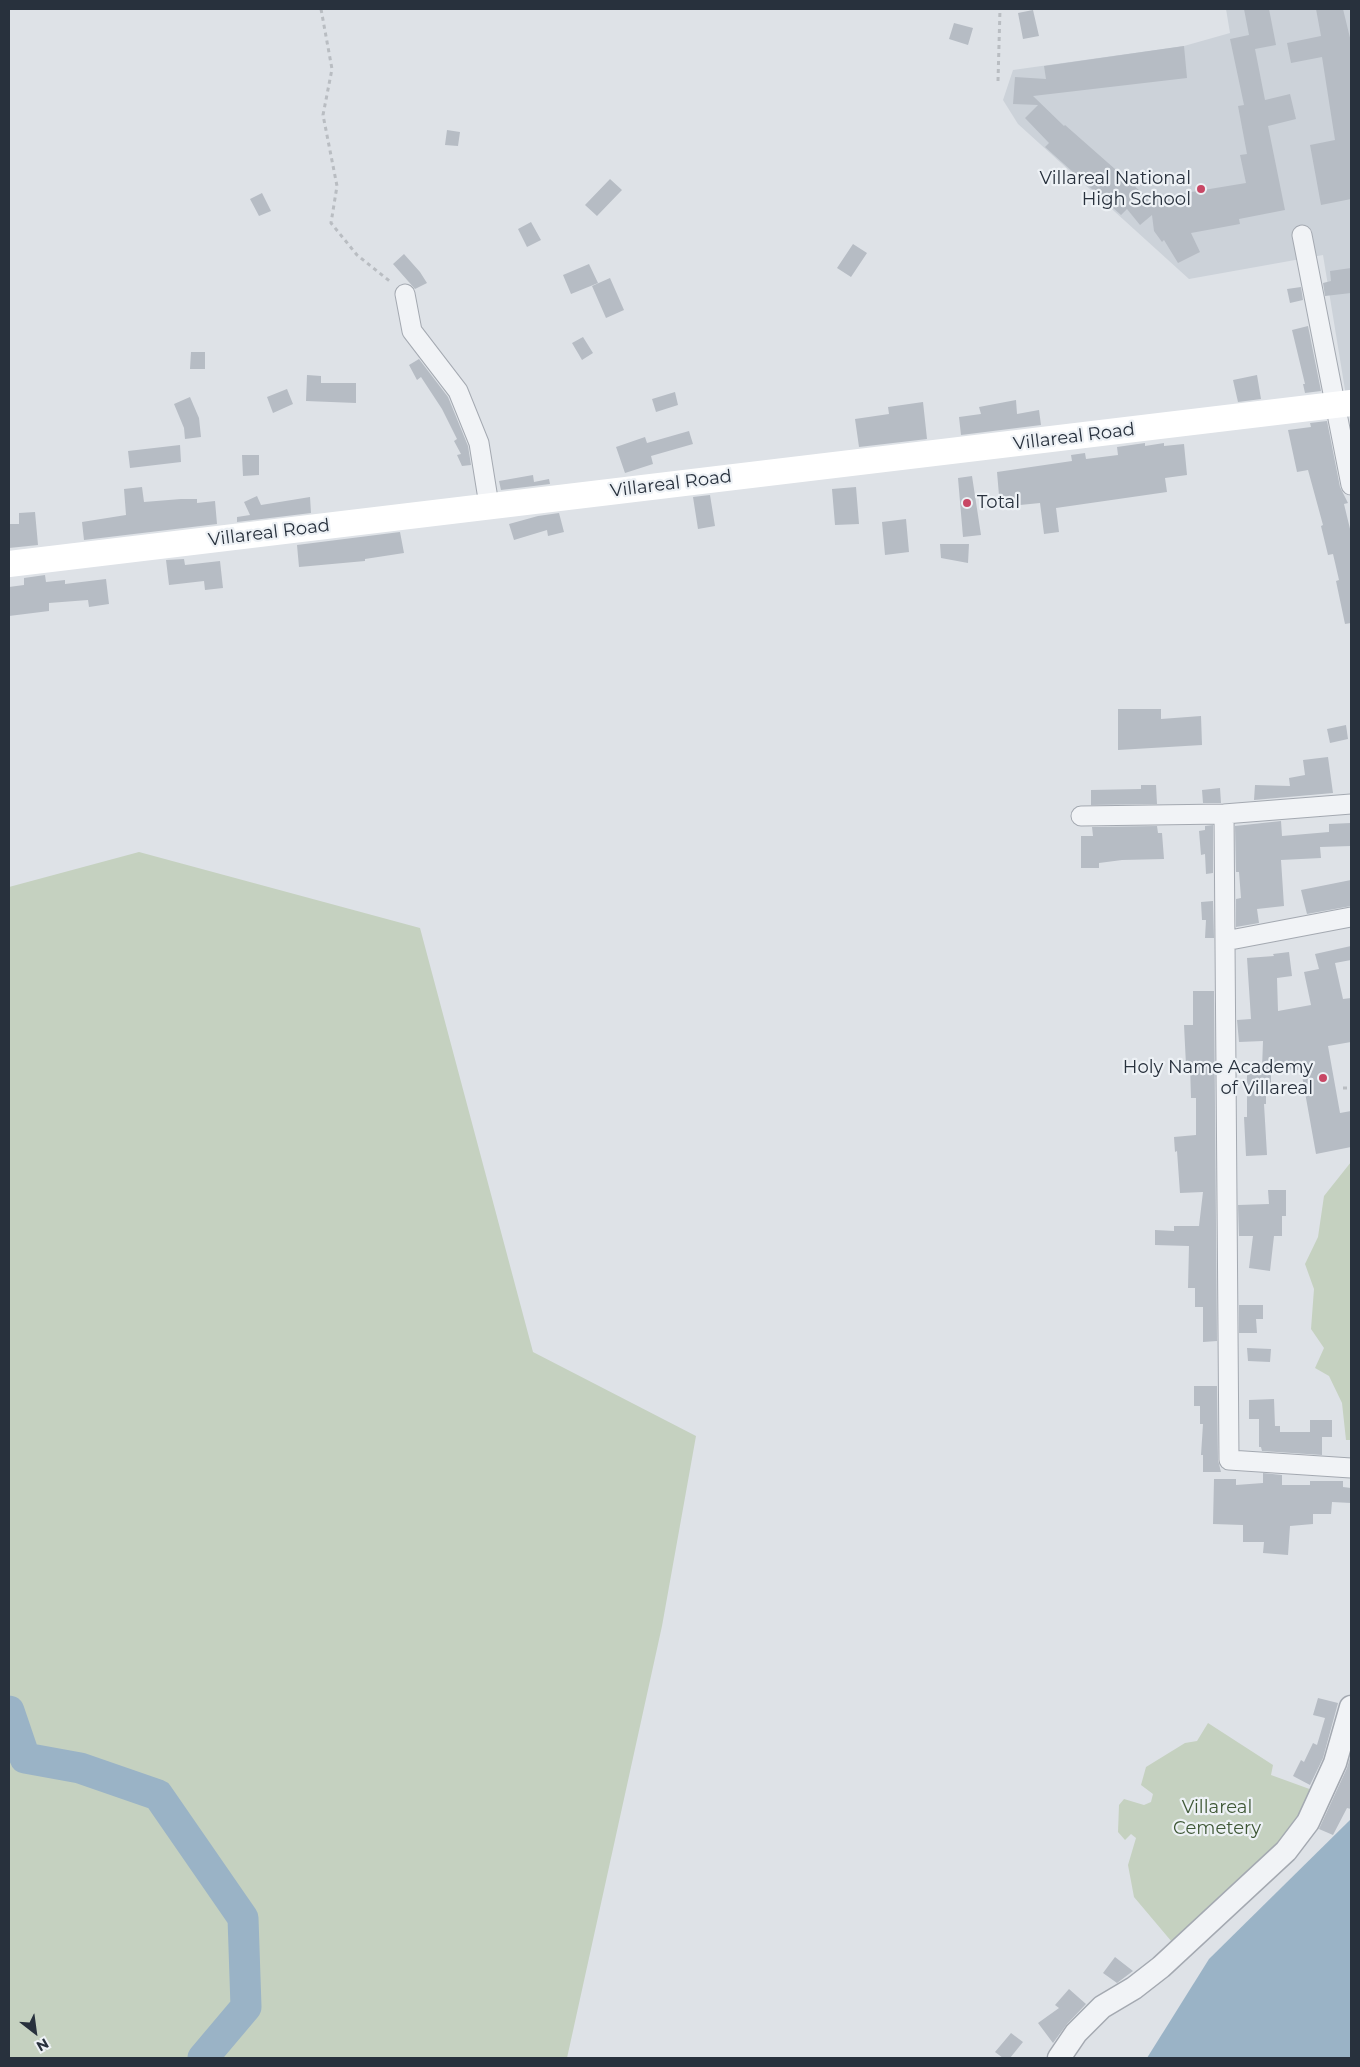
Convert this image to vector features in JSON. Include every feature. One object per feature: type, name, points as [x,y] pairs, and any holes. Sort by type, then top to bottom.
[{"type":"main road","name":"Villareal Road","points":[[9,564],[1343,404]]},
{"type":"street","points":[[1302,235],[1343,404],[1351,484]]},
{"type":"street","points":[[405,294],[412,331],[458,391],[479,443],[488,506]]},
{"type":"street","points":[[1081,816],[1224,814],[1351,804]]},
{"type":"street","points":[[1224,814],[1229,1460],[1351,1468]]},
{"type":"street","points":[[1225,941],[1351,917]]},
{"type":"street","points":[[1059,2058],[1076,2033],[1102,2007],[1134,1988],[1161,1967],[1286,1851],[1308,1822],[1335,1763],[1351,1708]]},
{"type":"path","points":[[321,9],[332,69],[323,115],[337,186],[331,224],[357,255],[405,294]]},
{"type":"path","points":[[998,81],[1000,9]]},
{"type":"path","points":[[1343,1088],[1351,1088]]},
{"type":"shaded area","name":"Villareal National High School","points":[[1226,9],[1351,9],[1351,395],[1346,396],[1323,255],[1189,279],[1018,124],[1003,100],[1013,70],[1184,46],[1230,33]]},
{"type":"green space","points":[[139,852],[420,928],[533,1352],[696,1436],[662,1626],[567,2058],[9,2058],[9,887]]},
{"type":"green space","points":[[1351,1162],[1351,1440],[1346,1440],[1342,1403],[1329,1376],[1315,1368],[1324,1348],[1311,1329],[1314,1289],[1305,1264],[1318,1237],[1324,1196]]},
{"type":"green space","name":"Villareal Cemetery","points":[[1208,1723],[1273,1765],[1271,1775],[1315,1791],[1302,1826],[1177,1948],[1134,1897],[1128,1865],[1136,1838],[1131,1834],[1125,1840],[1118,1832],[1119,1805],[1124,1799],[1144,1805],[1151,1802],[1153,1794],[1141,1785],[1146,1767],[1185,1743],[1197,1741]]},
{"type":"water","points":[[1351,1819],[1351,2058],[1147,2058],[1209,1959]]},
{"type":"building","points":[[1244,9],[1269,9],[1276,45],[1255,49],[1265,100],[1290,94],[1296,119],[1268,126],[1285,210],[1239,219],[1240,224],[1191,233],[1200,252],[1178,263],[1164,240],[1162,242],[1154,231],[1152,215],[1140,225],[1127,209],[1121,215],[1045,147],[1049,143],[1025,118],[1038,105],[1013,104],[1015,77],[1046,79],[1044,66],[1184,46],[1187,78],[1033,96],[1064,126],[1149,199],[1246,183],[1240,155],[1247,154],[1238,106],[1244,105],[1230,39],[1249,35]]},
{"type":"building","points":[[1316,9],[1343,9],[1351,42],[1351,199],[1321,205],[1310,145],[1335,140],[1322,57],[1291,63],[1287,43],[1321,36]]},
{"type":"building","points":[[1033,10],[1039,36],[1023,39],[1018,13]]},
{"type":"building","points":[[954,23],[973,28],[968,45],[949,39]]},
{"type":"building","points":[[447,130],[460,132],[458,146],[445,145]]},
{"type":"building","points":[[610,179],[622,190],[597,216],[585,205]]},
{"type":"building","points":[[262,193],[271,211],[259,216],[250,199]]},
{"type":"building","points":[[531,222],[541,240],[527,247],[518,229]]},
{"type":"building","points":[[853,244],[867,253],[851,277],[837,268]]},
{"type":"building","points":[[404,254],[427,283],[415,289],[393,264]]},
{"type":"building","points":[[589,264],[598,283],[571,294],[563,275]]},
{"type":"building","points":[[1351,268],[1351,293],[1325,296],[1323,283],[1331,281],[1330,271]]},
{"type":"building","points":[[610,278],[624,310],[606,318],[592,286]]},
{"type":"building","points":[[1301,287],[1303,300],[1290,303],[1287,289]]},
{"type":"building","points":[[1308,326],[1321,391],[1305,393],[1303,384],[1305,384],[1292,330]]},
{"type":"building","points":[[583,337],[593,353],[582,360],[572,343]]},
{"type":"building","points":[[191,352],[205,352],[205,369],[190,369]]},
{"type":"building","points":[[419,359],[448,397],[468,446],[471,465],[462,466],[457,455],[461,454],[454,441],[457,439],[442,409],[421,377],[417,380],[409,365]]},
{"type":"building","points":[[307,375],[321,376],[321,383],[356,383],[356,403],[306,401]]},
{"type":"building","points":[[1257,375],[1261,399],[1238,402],[1233,380]]},
{"type":"building","points":[[287,389],[293,404],[273,413],[267,397]]},
{"type":"building","points":[[675,392],[678,405],[656,412],[652,399]]},
{"type":"building","points":[[190,397],[199,418],[201,437],[185,439],[184,428],[174,404]]},
{"type":"building","points":[[1016,400],[1017,414],[1039,410],[1041,425],[961,435],[959,417],[981,414],[979,407]]},
{"type":"building","points":[[923,402],[927,439],[859,447],[855,419],[889,414],[888,407]]},
{"type":"building","points":[[1327,421],[1340,487],[1348,503],[1344,504],[1351,533],[1351,623],[1345,624],[1336,581],[1339,580],[1333,554],[1328,555],[1321,526],[1323,525],[1308,470],[1297,472],[1288,430],[1311,427],[1310,423]]},
{"type":"building","points":[[689,431],[693,444],[651,456],[653,464],[625,473],[616,447],[645,437],[647,443]]},
{"type":"building","points":[[1145,443],[1145,446],[1164,443],[1164,446],[1184,444],[1187,475],[1165,478],[1167,492],[1056,508],[1059,532],[1044,534],[1040,503],[1000,507],[997,472],[1072,461],[1071,455],[1085,453],[1086,459],[1118,455],[1117,447]]},
{"type":"building","points":[[180,445],[181,462],[130,468],[128,451]]},
{"type":"building","points":[[242,455],[259,455],[259,475],[243,476]]},
{"type":"building","points":[[533,475],[534,482],[549,479],[550,484],[501,490],[499,481]]},
{"type":"building","points":[[972,476],[981,535],[963,537],[958,478]]},
{"type":"building","points":[[142,487],[144,502],[181,499],[197,499],[197,503],[215,501],[217,524],[84,540],[82,522],[126,515],[124,489]]},
{"type":"building","points":[[856,487],[859,524],[835,525],[832,489]]},
{"type":"building","points":[[710,495],[715,526],[698,529],[693,497]]},
{"type":"building","points":[[257,496],[261,505],[310,497],[311,513],[237,522],[237,517],[250,515],[244,502]]},
{"type":"building","points":[[35,512],[38,545],[9,548],[9,524],[19,524],[19,513]]},
{"type":"building","points":[[559,513],[564,532],[548,536],[547,530],[514,540],[509,524],[538,516]]},
{"type":"building","points":[[906,519],[909,552],[885,555],[882,522]]},
{"type":"building","points":[[400,532],[404,553],[365,559],[365,561],[299,567],[297,545]]},
{"type":"building","points":[[940,544],[969,544],[968,563],[941,558]]},
{"type":"building","points":[[184,559],[185,565],[220,561],[223,588],[205,590],[204,581],[169,585],[166,560]]},
{"type":"building","points":[[45,575],[46,582],[65,580],[65,584],[106,579],[109,604],[89,607],[88,600],[49,603],[49,611],[9,616],[9,587],[24,585],[24,578]]},
{"type":"building","points":[[1118,709],[1161,709],[1161,719],[1201,716],[1202,745],[1118,750]]},
{"type":"building","points":[[1346,725],[1348,739],[1330,743],[1327,729]]},
{"type":"building","points":[[1328,757],[1333,793],[1254,800],[1255,785],[1290,786],[1289,778],[1305,775],[1303,760]]},
{"type":"building","points":[[1141,785],[1156,785],[1157,804],[1091,805],[1091,790],[1141,789]]},
{"type":"building","points":[[1220,788],[1221,803],[1203,803],[1202,790]]},
{"type":"building","points":[[1281,821],[1282,836],[1329,832],[1329,824],[1351,823],[1351,846],[1320,847],[1321,858],[1281,860],[1284,906],[1257,909],[1259,923],[1236,927],[1236,899],[1241,898],[1239,872],[1236,872],[1235,826]]},
{"type":"building","points":[[1213,825],[1213,873],[1206,874],[1205,854],[1201,855],[1199,831],[1205,830],[1205,826]]},
{"type":"building","points":[[1157,826],[1158,833],[1162,833],[1164,859],[1122,860],[1099,863],[1099,868],[1081,868],[1081,836],[1093,836],[1092,827]]},
{"type":"building","points":[[1351,880],[1351,906],[1307,914],[1301,890]]},
{"type":"building","points":[[1213,901],[1214,938],[1205,938],[1206,920],[1202,920],[1201,902]]},
{"type":"building","points":[[1351,946],[1351,960],[1335,963],[1343,999],[1351,998],[1351,1042],[1328,1046],[1340,1113],[1351,1111],[1351,1147],[1316,1154],[1301,1070],[1262,1069],[1263,1041],[1239,1042],[1237,1020],[1251,1019],[1247,958],[1274,956],[1273,954],[1289,952],[1292,976],[1277,978],[1278,1011],[1311,1005],[1304,972],[1319,969],[1315,954]]},
{"type":"building","points":[[1193,991],[1214,991],[1217,1341],[1203,1342],[1203,1307],[1195,1307],[1195,1288],[1188,1288],[1189,1246],[1155,1245],[1155,1230],[1174,1231],[1174,1226],[1199,1226],[1203,1192],[1180,1193],[1174,1137],[1196,1135],[1196,1098],[1191,1098],[1190,1065],[1186,1065],[1184,1025],[1193,1025]]},
{"type":"building","points":[[1247,1072],[1271,1072],[1271,1090],[1266,1090],[1266,1104],[1264,1104],[1267,1155],[1246,1156],[1244,1117],[1247,1117]]},
{"type":"building","points":[[1268,1190],[1286,1190],[1286,1216],[1282,1216],[1282,1236],[1274,1236],[1270,1271],[1249,1268],[1253,1236],[1239,1236],[1238,1205],[1269,1204]]},
{"type":"building","points":[[1239,1305],[1263,1305],[1263,1319],[1256,1319],[1257,1333],[1239,1333]]},
{"type":"building","points":[[1247,1348],[1271,1349],[1270,1362],[1248,1361]]},
{"type":"building","points":[[1194,1386],[1217,1386],[1218,1460],[1221,1472],[1203,1472],[1203,1455],[1201,1455],[1203,1424],[1200,1424],[1200,1406],[1194,1406]]},
{"type":"building","points":[[1274,1399],[1275,1426],[1280,1426],[1280,1432],[1310,1432],[1310,1420],[1332,1420],[1332,1437],[1322,1437],[1322,1455],[1262,1451],[1261,1447],[1259,1447],[1259,1419],[1249,1419],[1249,1400]]},
{"type":"building","points":[[1263,1473],[1282,1475],[1282,1485],[1310,1485],[1310,1481],[1343,1481],[1343,1487],[1351,1488],[1351,1503],[1332,1502],[1331,1514],[1313,1514],[1313,1524],[1290,1526],[1288,1555],[1263,1553],[1264,1542],[1243,1542],[1243,1525],[1213,1524],[1214,1479],[1236,1479],[1236,1485],[1263,1483]]},
{"type":"building","points":[[1318,1698],[1338,1703],[1323,1758],[1310,1785],[1293,1776],[1301,1760],[1304,1762],[1313,1743],[1317,1745],[1325,1718],[1313,1715]]},
{"type":"building","points":[[1351,1754],[1351,1809],[1347,1808],[1333,1835],[1319,1829],[1347,1768]]},
{"type":"building","points":[[1115,1957],[1133,1971],[1117,1983],[1103,1973]]},
{"type":"building","points":[[1069,1989],[1086,2004],[1067,2024],[1053,2043],[1038,2023],[1059,2008],[1055,2005]]},
{"type":"building","points":[[1011,2033],[1023,2042],[1010,2058],[1003,2058],[995,2052]]},
{"type":"waterway","points":[[9,1711],[25,1758],[80,1768],[158,1795],[243,1918],[246,2007],[203,2058]]},
{"type":"place","name":"Villareal National High School","points":[[1201,189]]},
{"type":"place","name":"Total","points":[[967,503]]},
{"type":"place","name":"Holy Name Academy of Villareal","points":[[1323,1078]]}]
